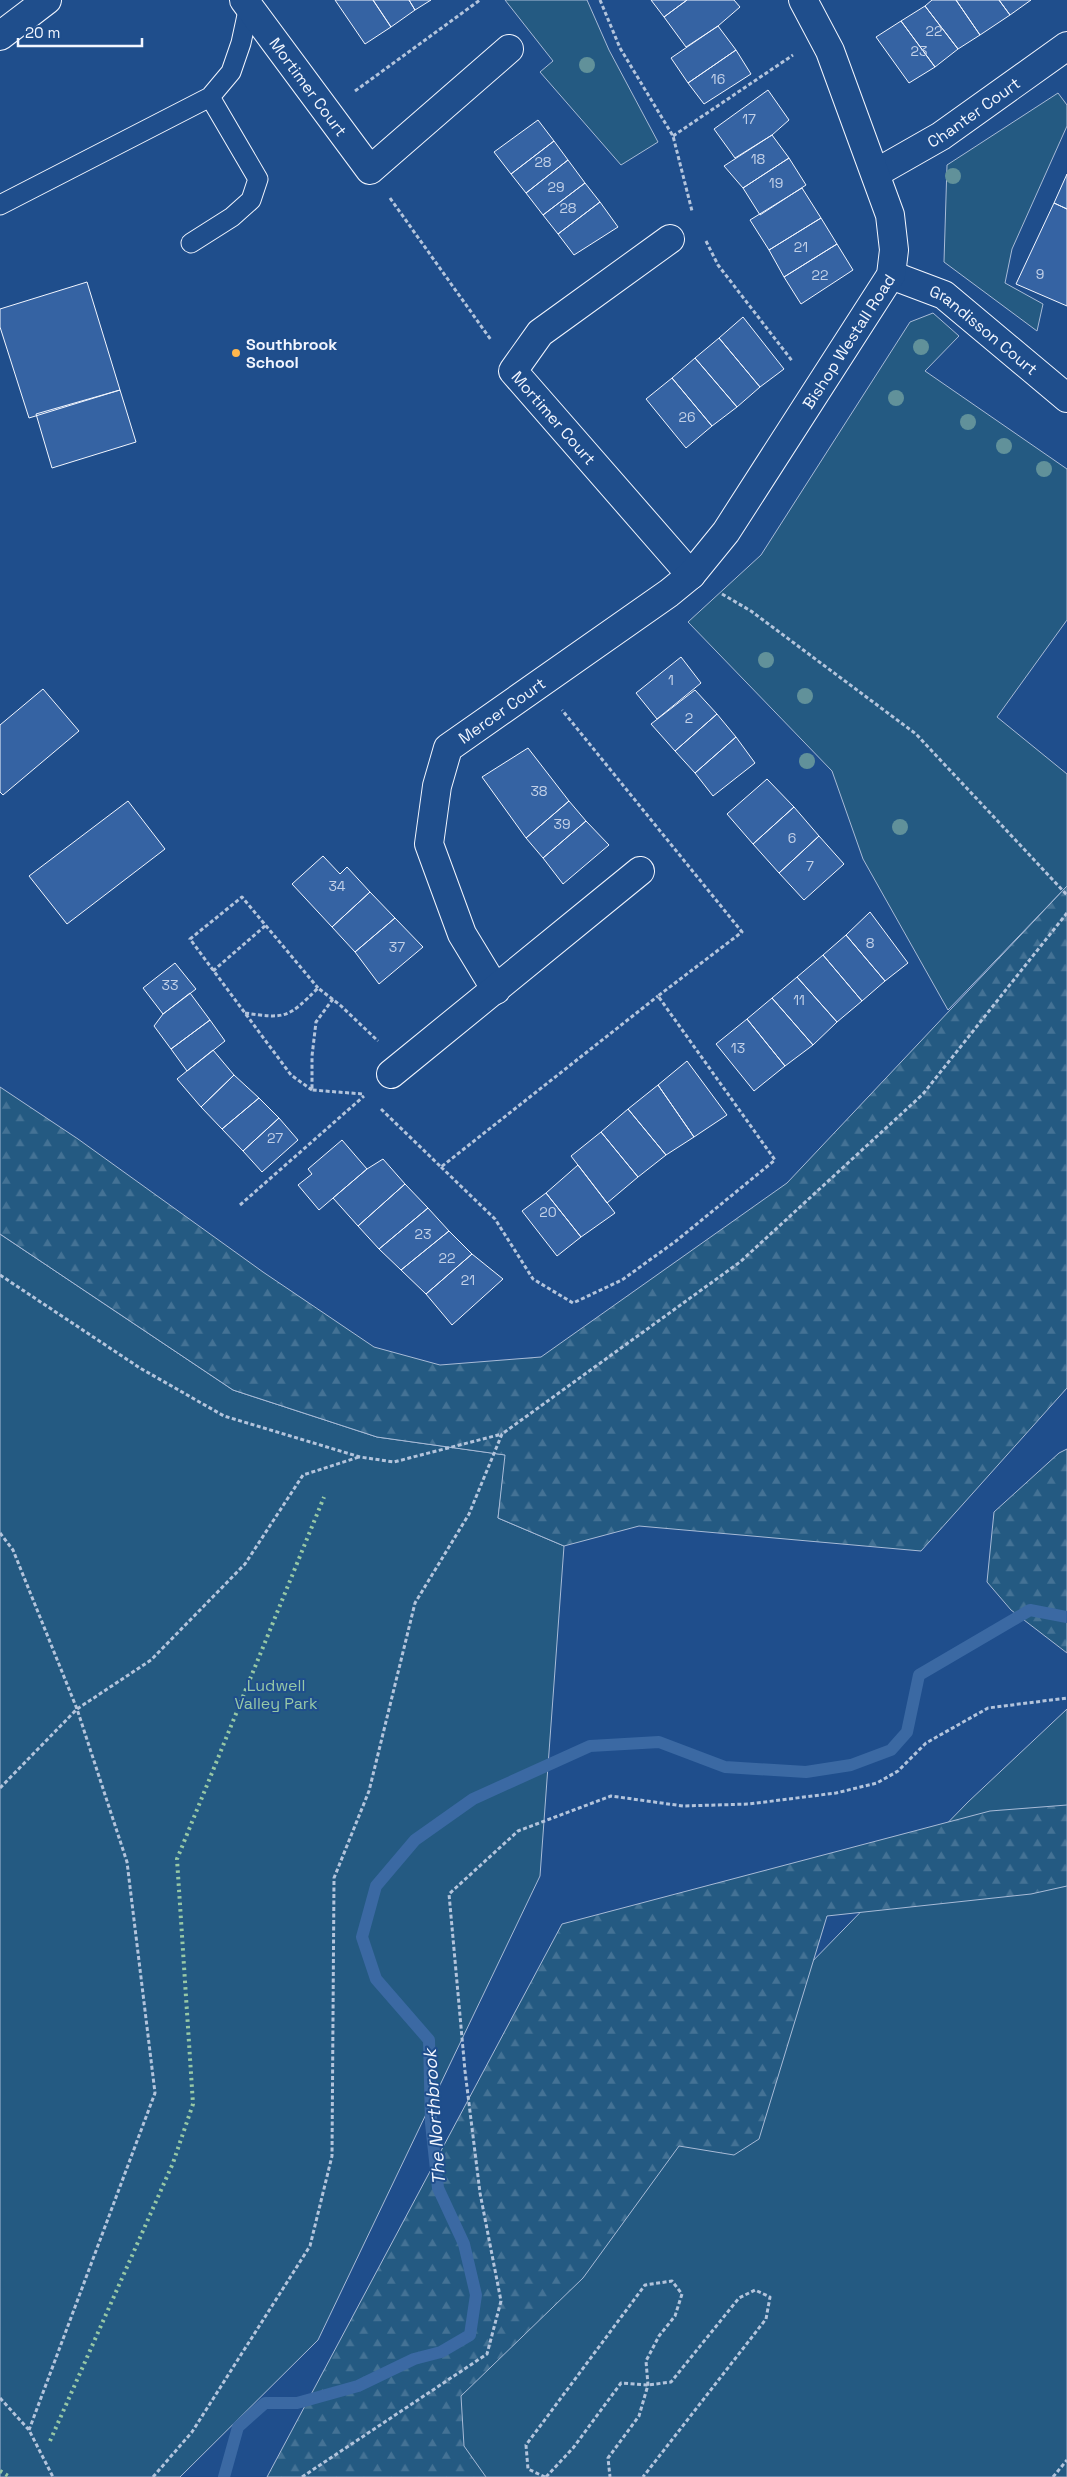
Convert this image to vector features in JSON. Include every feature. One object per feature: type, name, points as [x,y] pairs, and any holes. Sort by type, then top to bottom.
[{"type":"street","points":[[0,36],[47,0]]},
{"type":"street","name":"Bishop Westall Road","points":[[669,593],[690,574],[726,532],[891,275],[894,250],[890,215],[830,51],[803,0]]},
{"type":"street","name":"Mortimer Court","points":[[246,3],[370,170]]},
{"type":"street","name":"Chanter Court","points":[[876,173],[941,136],[1067,46]]},
{"type":"street","points":[[370,170],[510,49]]},
{"type":"street","name":"Mortimer Court","points":[[670,239],[540,333],[513,371],[690,574]]},
{"type":"street","name":"Grandisson Court","points":[[891,275],[944,295],[1067,398]]},
{"type":"street","name":"Mercer Court","points":[[496,990],[462,934],[429,844],[437,786],[448,748],[669,593]]},
{"type":"street","points":[[397,1070],[640,871]]},
{"type":"lane","points":[[0,205],[210,97],[231,72],[241,43],[246,3]]},
{"type":"lane","points":[[191,243],[232,217],[251,200],[258,179],[210,97]]},
{"type":"path","points":[[327,112],[480,0]]},
{"type":"path","points":[[600,0],[620,48],[673,136],[694,216]]},
{"type":"path","points":[[673,136],[822,37]]},
{"type":"path","points":[[370,170],[513,371]]},
{"type":"path","points":[[702,232],[718,265],[816,391]]},
{"type":"path","points":[[690,574],[751,611],[916,734],[1067,895]]},
{"type":"path","points":[[441,1167],[742,932],[566,716],[544,679]]},
{"type":"path","points":[[240,1205],[366,1094],[397,1070],[333,999],[318,988],[242,897],[190,939],[291,1075],[312,1090],[366,1094],[494,1219],[533,1279],[573,1303],[622,1280],[676,1241],[775,1160],[658,996]]},
{"type":"path","points":[[0,1275],[140,1368],[224,1416],[360,1457],[394,1462],[502,1434],[740,1262],[923,1094],[1067,913]]},
{"type":"path","points":[[213,971],[266,925]]},
{"type":"path","points":[[245,1013],[280,1017],[299,1007],[318,988]]},
{"type":"path","points":[[312,1090],[312,1056],[316,1022],[333,999]]},
{"type":"path","points":[[153,2477],[192,2432],[310,2246],[332,2156],[334,1878],[369,1791],[415,1603],[469,1514],[502,1434]]},
{"type":"path","points":[[0,1788],[77,1708],[151,1660],[245,1564],[303,1475],[360,1457]]},
{"type":"path","points":[[0,1533],[13,1550],[77,1708],[127,1862],[155,2093],[29,2430]]},
{"type":"path","points":[[302,2477],[487,2354],[502,2301],[480,2193],[449,1894],[518,1831],[611,1796],[683,1806],[749,1804],[836,1792],[877,1783],[898,1771],[926,1743],[988,1708],[1067,1698]]},
{"type":"path","points":[[610,2477],[608,2458],[639,2416],[648,2385],[646,2361],[659,2336],[675,2316],[682,2294],[672,2281],[645,2285],[526,2445],[528,2469],[546,2477],[573,2448],[621,2383],[648,2385],[671,2382],[739,2298],[755,2290],[770,2297],[766,2319],[643,2477]]},
{"type":"path","points":[[0,2398],[29,2430],[53,2477]]},
{"type":"path","points":[[1053,2477],[1067,2460]]},
{"type":"green space","points":[[505,0],[587,0],[609,50],[658,142],[621,165],[540,72],[553,61]]},
{"type":"green space","points":[[1058,93],[1067,105],[1067,126],[1012,249],[1005,283],[1043,304],[1037,331],[944,262],[947,165]]},
{"type":"green space","points":[[933,313],[959,336],[925,371],[1067,469],[1067,620],[997,717],[1067,774],[1067,886],[948,1010],[863,859],[832,771],[688,622],[761,555],[910,322]]},
{"type":"green space","points":[[1067,886],[1067,1388],[921,1551],[639,1526],[564,1546],[498,1518],[505,1455],[377,1437],[233,1390],[0,1234],[0,1087],[78,1139],[263,1272],[374,1347],[440,1365],[541,1357],[787,1183]]},
{"type":"green space","name":"Ludwell Valley Park","points":[[0,1234],[233,1390],[377,1437],[506,1455],[498,1518],[564,1546],[540,1876],[318,2340],[180,2477],[0,2477]]},
{"type":"green space","points":[[1067,1449],[1067,1653],[1011,1610],[987,1582],[994,1512],[1059,1453]]},
{"type":"green space","points":[[1067,1709],[1067,2477],[309,2477],[968,1802]]},
{"type":"green space","points":[[1067,1805],[1067,1886],[1031,1894],[827,1916],[759,2139],[734,2155],[679,2146],[583,2278],[461,2396],[464,2446],[486,2477],[267,2477],[562,1924],[990,1811]]},
{"type":"building","points":[[335,0],[373,0],[391,27],[365,44]]},
{"type":"building","points":[[373,0],[409,0],[415,10],[391,27]]},
{"type":"building","points":[[409,0],[431,0],[415,10]]},
{"type":"building","points":[[651,0],[687,0],[664,17]]},
{"type":"building","points":[[687,0],[734,0],[740,7],[718,26],[686,47],[664,17]]},
{"type":"building","points":[[932,0],[956,0],[980,35],[958,49],[925,6]]},
{"type":"building","points":[[956,0],[999,0],[1010,15],[980,35]]},
{"type":"building","points":[[999,0],[1031,0],[1010,15]]},
{"type":"building","points":[[925,6],[958,49],[935,67],[901,21]]},
{"type":"building","points":[[901,21],[935,67],[909,83],[876,37]]},
{"type":"building","points":[[718,26],[736,50],[688,83],[671,58]]},
{"type":"building","points":[[736,50],[751,74],[704,104],[688,83]]},
{"type":"building","points":[[768,90],[789,120],[772,135],[735,158],[714,129]]},
{"type":"building","points":[[538,120],[554,141],[511,174],[494,152]]},
{"type":"building","points":[[772,135],[789,158],[743,188],[724,166]]},
{"type":"building","points":[[554,141],[568,160],[526,193],[511,174]]},
{"type":"building","points":[[789,158],[806,185],[760,215],[743,188]]},
{"type":"building","points":[[568,160],[585,183],[543,215],[526,193]]},
{"type":"building","points":[[1067,174],[1067,209],[1054,203]]},
{"type":"building","points":[[585,183],[600,202],[558,234],[543,215]]},
{"type":"building","points":[[802,188],[821,218],[769,250],[750,220]]},
{"type":"building","points":[[600,202],[618,227],[574,255],[558,234]]},
{"type":"building","points":[[1054,203],[1067,209],[1067,306],[1016,284]]},
{"type":"building","points":[[821,218],[837,244],[784,277],[769,250]]},
{"type":"building","points":[[837,244],[853,270],[801,304],[784,277]]},
{"type":"building","points":[[87,282],[120,390],[29,418],[0,327],[0,309]]},
{"type":"building","points":[[743,317],[784,369],[760,387],[719,338]]},
{"type":"building","points":[[719,338],[760,387],[737,407],[695,358]]},
{"type":"building","points":[[695,358],[737,407],[712,426],[672,378]]},
{"type":"building","points":[[672,378],[712,426],[686,448],[646,399]]},
{"type":"building","points":[[120,390],[136,442],[52,468],[36,414]]},
{"type":"building","points":[[681,657],[701,683],[657,719],[636,693]]},
{"type":"building","points":[[43,689],[79,731],[3,795],[0,792],[0,725]]},
{"type":"building","points":[[695,690],[717,714],[675,751],[651,724]]},
{"type":"building","points":[[717,714],[736,737],[695,773],[675,751]]},
{"type":"building","points":[[736,737],[755,763],[713,796],[695,773]]},
{"type":"building","points":[[528,748],[569,801],[526,838],[482,777]]},
{"type":"building","points":[[767,779],[794,807],[753,844],[727,814]]},
{"type":"building","points":[[128,801],[165,849],[67,924],[29,876]]},
{"type":"building","points":[[569,801],[586,821],[543,858],[526,838]]},
{"type":"building","points":[[794,807],[819,836],[779,873],[753,844]]},
{"type":"building","points":[[586,821],[609,845],[563,884],[543,858]]},
{"type":"building","points":[[819,836],[844,864],[804,900],[779,873]]},
{"type":"building","points":[[323,856],[340,874],[347,867],[370,892],[332,927],[292,884]]},
{"type":"building","points":[[370,892],[395,918],[355,952],[332,927]]},
{"type":"building","points":[[870,912],[908,963],[885,981],[846,935]]},
{"type":"building","points":[[395,918],[423,947],[379,984],[355,952]]},
{"type":"building","points":[[846,935],[885,981],[862,1001],[823,955]]},
{"type":"building","points":[[823,955],[862,1001],[837,1022],[797,977]]},
{"type":"building","points":[[175,963],[196,989],[163,1014],[143,988]]},
{"type":"building","points":[[797,977],[837,1022],[813,1045],[772,998]]},
{"type":"building","points":[[190,993],[210,1020],[171,1049],[154,1026],[163,1014]]},
{"type":"building","points":[[772,998],[813,1045],[785,1066],[747,1019]]},
{"type":"building","points":[[747,1019],[785,1066],[754,1091],[716,1044]]},
{"type":"building","points":[[210,1020],[225,1041],[187,1071],[171,1049]]},
{"type":"building","points":[[213,1050],[234,1075],[201,1107],[177,1079]]},
{"type":"building","points":[[687,1061],[727,1115],[694,1137],[658,1085]]},
{"type":"building","points":[[234,1075],[259,1098],[222,1129],[201,1107]]},
{"type":"building","points":[[658,1085],[694,1137],[666,1155],[628,1109]]},
{"type":"building","points":[[259,1098],[279,1118],[243,1151],[222,1129]]},
{"type":"building","points":[[628,1109],[666,1155],[638,1177],[601,1132]]},
{"type":"building","points":[[279,1118],[298,1140],[262,1172],[243,1151]]},
{"type":"building","points":[[601,1132],[638,1177],[607,1203],[571,1156]]},
{"type":"building","points":[[342,1140],[367,1169],[319,1210],[298,1185],[312,1174],[308,1169]]},
{"type":"building","points":[[383,1159],[405,1184],[358,1226],[333,1198],[367,1169]]},
{"type":"building","points":[[578,1165],[615,1213],[581,1237],[546,1193]]},
{"type":"building","points":[[405,1184],[428,1208],[379,1249],[358,1226]]},
{"type":"building","points":[[546,1193],[581,1237],[557,1256],[522,1211]]},
{"type":"building","points":[[428,1208],[449,1231],[401,1270],[379,1249]]},
{"type":"building","points":[[449,1231],[472,1254],[426,1294],[401,1270]]},
{"type":"building","points":[[472,1254],[503,1279],[452,1325],[426,1294]]},
{"type":"waterway","name":"The Northbrook","points":[[224,2477],[238,2427],[265,2403],[297,2403],[358,2386],[414,2359],[441,2352],[470,2335],[476,2295],[464,2244],[438,2188],[431,2123],[429,2040],[376,1979],[362,1937],[376,1886],[415,1840],[473,1799],[590,1746],[659,1742],[725,1767],[806,1772],[851,1765],[891,1750],[907,1732],[919,1675],[1030,1610],[1067,1617]]},
{"type":"hedge","points":[[50,2441],[173,2163],[193,2104],[177,1859],[324,1497]]},
{"type":"hedge","points":[[0,2471],[10,2477]]},
{"type":"place","name":"Southbrook School","points":[[236,353]]}]
